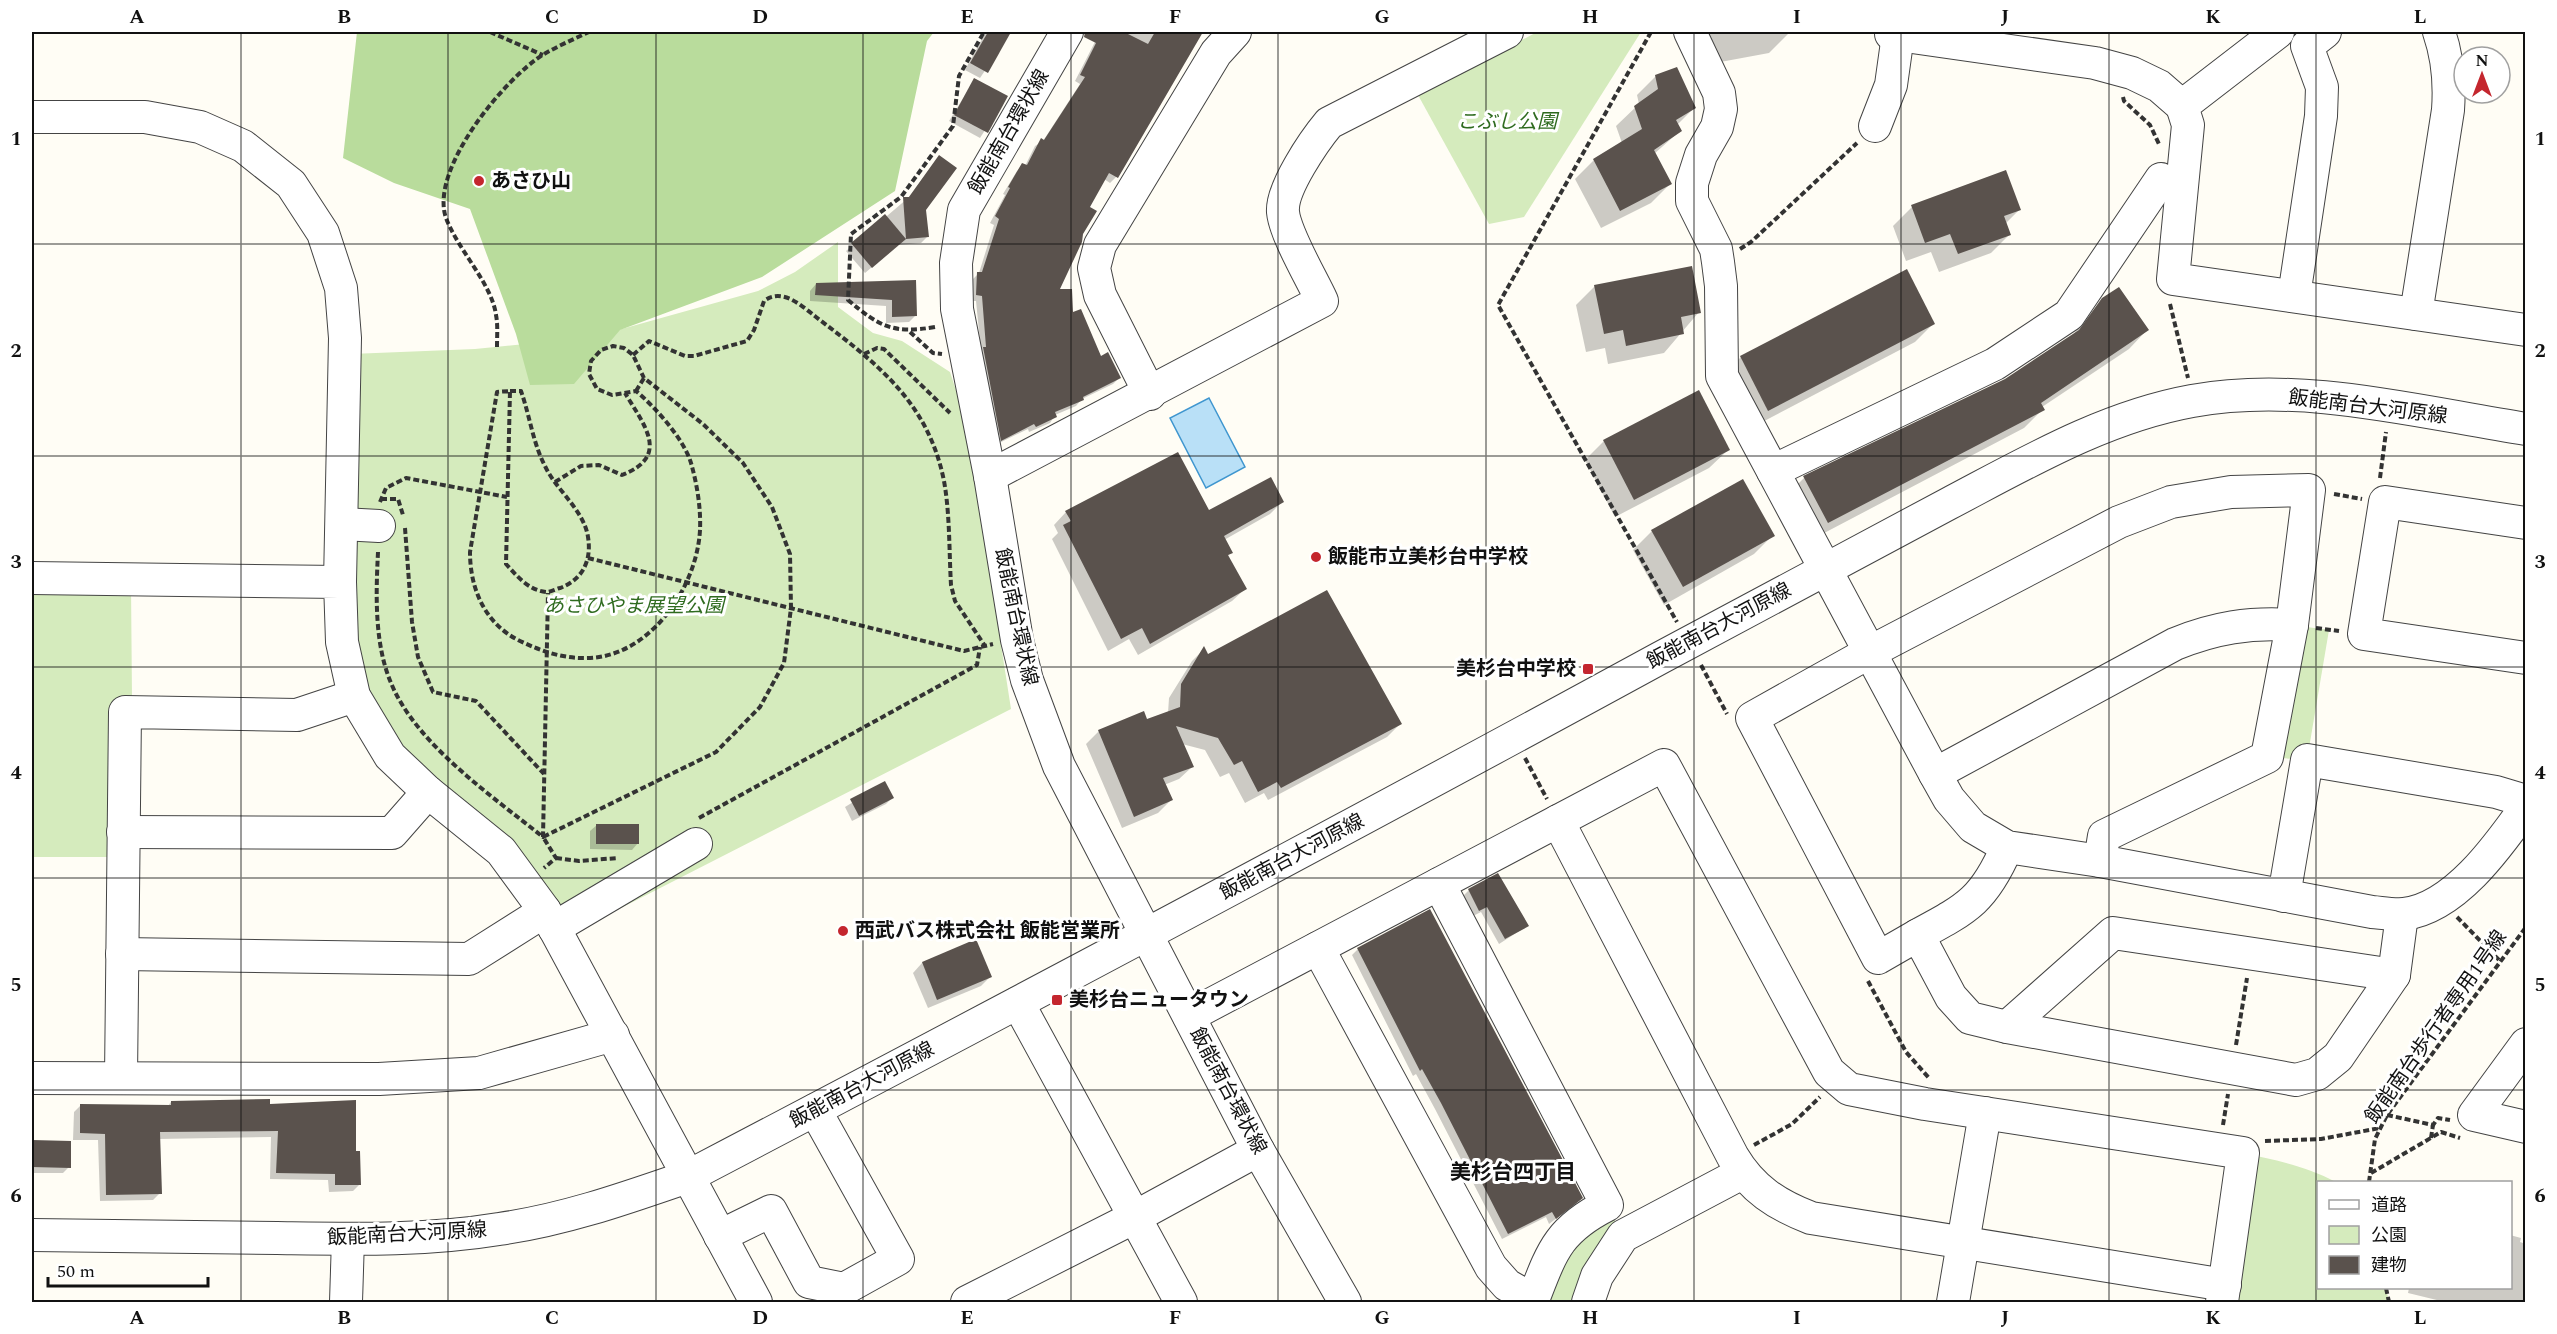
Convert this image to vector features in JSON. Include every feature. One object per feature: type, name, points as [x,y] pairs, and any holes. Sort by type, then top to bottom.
[{"type":"street","name":"飯能南台環状線","points":[[1067,32],[964,210],[956,263],[962,337],[990,476],[1017,640],[1044,729],[1059,766],[1258,1150],[1345,1302]]},
{"type":"street","points":[[1150,394],[1100,295],[1094,268],[1100,245],[1216,53],[1235,32]]},
{"type":"street","points":[[990,476],[1322,302],[1283,213],[1284,195],[1319,135],[1329,123],[1507,32]]},
{"type":"street","points":[[1690,32],[1719,93],[1721,109],[1717,127],[1701,155],[1692,183],[1692,201],[1716,249],[1721,286],[1722,376],[1935,774],[1949,799],[1973,827],[2007,847],[2100,861],[2284,896],[2402,915],[2451,893],[2494,853],[2526,807]]},
{"type":"street","points":[[2182,106],[2278,32]]},
{"type":"street","points":[[2294,296],[2321,116],[2322,87],[2307,46],[2325,32]]},
{"type":"street","points":[[2416,314],[2448,110],[2450,81],[2446,53],[2439,32]]},
{"type":"street","points":[[1875,126],[1891,85],[1895,33],[2095,63],[2132,73],[2159,86],[2182,106],[2188,125],[2173,279],[2526,330]]},
{"type":"street","points":[[32,117],[145,117],[200,128],[243,146],[291,184],[323,233],[341,288],[345,338],[340,582],[342,642],[354,696],[390,756],[428,792],[501,851],[549,919],[756,1302]]},
{"type":"street","points":[[1773,471],[1995,364],[2069,315],[2161,179]]},
{"type":"street","name":"飯能南台大河原線","points":[[32,1235],[348,1239],[499,1229],[567,1215],[687,1177],[1148,934],[1826,568],[2078,437],[2141,413],[2193,401],[2250,395],[2314,396],[2526,429]]},
{"type":"street","points":[[2007,847],[1995,873],[1981,895],[1962,911],[1878,958],[1752,718],[1870,652],[2120,522],[2171,502],[2231,492],[2309,490],[2292,625],[2268,757],[2103,836],[2100,861]]},
{"type":"street","points":[[2526,523],[2381,501],[2364,634],[2526,658]]},
{"type":"street","points":[[342,524],[379,512]]},
{"type":"street","points":[[32,578],[340,582]]},
{"type":"street","points":[[1935,774],[2175,644],[2204,632],[2239,625],[2292,625]]},
{"type":"street","points":[[121,1078],[124,712],[297,715],[354,696]]},
{"type":"street","points":[[2284,896],[2307,760],[2496,792],[2526,801]]},
{"type":"street","points":[[1189,1016],[1318,948],[1558,821],[1664,765],[1829,1072],[1849,1089],[1985,1113],[2243,1153],[2224,1294],[1963,1243],[1812,1218],[1782,1207],[1759,1190],[1737,1165],[1558,821]]},
{"type":"street","points":[[123,832],[392,833],[428,792]]},
{"type":"street","points":[[122,954],[469,959],[549,919],[696,832]]},
{"type":"street","points":[[1318,948],[1491,1267],[1507,1285],[1533,1300],[1548,1264],[1566,1231],[1607,1205],[1439,884]]},
{"type":"street","points":[[1918,935],[1951,998],[1970,1018],[2007,1027],[2296,1080],[2317,1074],[2338,1057],[2394,975],[2402,915]]},
{"type":"street","points":[[2007,1027],[2112,933],[2394,975]]},
{"type":"street","points":[[1018,1003],[1180,1302]]},
{"type":"street","points":[[32,1078],[379,1079],[478,1073],[613,1035]]},
{"type":"street","points":[[2473,1128],[2526,1044]]},
{"type":"street","points":[[720,1236],[771,1211],[809,1282],[844,1289],[898,1259],[815,1110]]},
{"type":"street","points":[[1953,1302],[1985,1113]]},
{"type":"street","points":[[2473,1128],[2526,1127]]},
{"type":"street","points":[[967,1302],[1015,1293],[1135,1217],[1258,1150]]},
{"type":"street","points":[[1588,1302],[1597,1276],[1623,1236],[1737,1165]]},
{"type":"street","points":[[346,1302],[348,1239]]},
{"type":"path","points":[[490,32],[543,55]]},
{"type":"path","points":[[497,347],[496,313],[481,279],[457,244],[445,215],[446,184],[454,157],[473,128],[510,83],[543,55],[589,32]]},
{"type":"path","points":[[962,337],[909,331],[874,322],[848,300],[851,234],[901,197],[952,126],[959,76],[984,32]]},
{"type":"path","points":[[1651,32],[1498,305],[1689,642]]},
{"type":"path","points":[[2125,92],[2124,101],[2141,114],[2159,141],[2164,175],[2161,179]]},
{"type":"path","points":[[1751,242],[1875,126]]},
{"type":"path","points":[[2173,279],[2170,301],[2193,401]]},
{"type":"path","points":[[633,355],[649,341],[685,356],[694,356],[747,341],[754,330],[764,301],[775,296],[783,296],[796,302],[864,354],[900,388],[928,431],[944,482],[951,585],[955,602],[985,646]]},
{"type":"path","points":[[909,331],[933,353],[945,355],[962,337]]},
{"type":"path","points":[[510,392],[506,564],[524,584],[548,592],[569,585],[583,572],[588,558],[588,537],[584,524],[546,468],[534,441],[529,414],[521,392],[510,392],[497,392],[470,552],[470,573],[476,594],[490,617],[506,634],[546,654],[592,658],[622,650],[650,631],[671,610],[687,582],[696,558],[700,531],[700,504],[690,460],[651,404],[636,392],[612,395],[597,389],[589,374],[591,361],[600,350],[613,346],[624,348],[633,355],[644,378],[703,424],[743,463],[772,507],[790,554],[790,608],[784,663],[760,707],[716,752],[543,837]]},
{"type":"path","points":[[864,354],[877,348],[884,349],[956,418],[977,414]]},
{"type":"path","points":[[636,392],[644,378]]},
{"type":"path","points":[[555,482],[581,465],[599,465],[622,475],[636,470],[647,460],[651,444],[648,434],[625,393]]},
{"type":"path","points":[[2309,490],[2381,501],[2390,407]]},
{"type":"path","points":[[507,497],[406,478],[386,488],[379,512],[375,606],[390,682],[432,744],[543,837]]},
{"type":"path","points":[[379,512],[398,499],[401,502],[406,534],[412,622],[418,657],[433,692],[476,701],[544,774]]},
{"type":"path","points":[[588,558],[964,651],[980,647],[977,665],[696,832]]},
{"type":"path","points":[[543,837],[548,592]]},
{"type":"path","points":[[2292,625],[2364,634]]},
{"type":"path","points":[[1515,737],[1558,821]]},
{"type":"path","points":[[556,858],[579,861],[622,857]]},
{"type":"path","points":[[2440,899],[2500,961]]},
{"type":"path","name":"飯能南台歩行者専用1号線","points":[[2369,1181],[2375,1139],[2387,1115],[2526,927]]},
{"type":"path","points":[[2223,1126],[2250,955]]},
{"type":"path","points":[[1737,1165],[1791,1124],[1837,1079]]},
{"type":"path","points":[[2387,1115],[2433,1125]]},
{"type":"path","points":[[2431,1138],[2433,1125],[2438,1118],[2469,1124],[2473,1128]]},
{"type":"path","points":[[2256,1140],[2275,1142],[2321,1139],[2380,1128]]},
{"type":"path","points":[[2370,1173],[2441,1132],[2473,1128]]},
{"type":"green space","points":[[357,32],[934,32],[927,41],[895,191],[762,277],[620,330],[574,384],[530,385],[516,334],[470,209],[394,183],[343,158]]},
{"type":"green space","name":"こぶし公園","points":[[1537,32],[1641,32],[1524,217],[1489,224],[1418,95]]},
{"type":"green space","name":"あさひやま展望公園","points":[[838,242],[838,307],[873,333],[902,341],[950,372],[966,421],[1011,709],[572,933],[403,756],[368,700],[353,645],[351,354],[475,349],[593,337],[758,291],[795,272]]},
{"type":"green space","points":[[32,585],[131,585],[132,699],[113,700],[114,857],[32,857]]},
{"type":"green space","points":[[2292,625],[2329,630],[2307,760],[2268,757]]},
{"type":"green space","points":[[2243,1153],[2302,1168],[2334,1181],[2317,1181],[2317,1289],[2386,1289],[2389,1302],[2222,1302]]},
{"type":"green space","points":[[1607,1205],[1623,1236],[1588,1302],[1538,1302],[1548,1264]]},
{"type":"water","points":[[1209,398],[1245,467],[1206,488],[1170,418]]},
{"type":"building","points":[[988,32],[1011,32],[988,73],[970,63]]},
{"type":"building","points":[[1085,32],[1124,32],[1148,44],[1155,32],[1203,32],[1118,178],[1109,173],[1090,207],[1097,211],[1083,234],[1082,242],[1060,289],[1072,289],[1073,312],[1081,309],[1101,356],[1108,352],[1121,378],[1083,397],[1084,400],[1055,412],[1057,417],[1036,427],[1034,424],[1001,441],[983,347],[986,347],[982,296],[976,295],[977,272],[982,272],[999,219],[995,216],[1010,188],[1008,187],[1022,163],[1027,165],[1041,138],[1044,140],[1085,77],[1080,75],[1096,43],[1084,37]]},
{"type":"building","points":[[1677,67],[1696,108],[1676,120],[1682,131],[1654,150],[1672,184],[1620,211],[1593,159],[1642,129],[1634,106],[1658,89],[1655,75]]},
{"type":"building","points":[[974,78],[1008,96],[988,133],[954,115]]},
{"type":"building","points":[[939,155],[957,168],[926,210],[929,237],[906,239],[903,197],[909,197]]},
{"type":"building","points":[[2006,170],[2021,210],[2004,216],[2011,235],[1958,254],[1950,234],[1925,243],[1911,205]]},
{"type":"building","points":[[885,214],[906,239],[872,268],[851,243]]},
{"type":"building","points":[[1692,266],[1701,313],[1681,317],[1684,334],[1626,346],[1623,330],[1604,334],[1594,285]]},
{"type":"building","points":[[1907,269],[1935,324],[1768,411],[1740,356]]},
{"type":"building","points":[[916,280],[917,316],[892,317],[892,300],[815,295],[816,283]]},
{"type":"building","points":[[2119,287],[2149,330],[2041,403],[2045,410],[1828,523],[1803,476],[2005,379],[2079,330],[2102,298]]},
{"type":"building","points":[[1699,390],[1730,450],[1634,500],[1603,440]]},
{"type":"building","points":[[1178,452],[1209,510],[1271,477],[1284,502],[1224,536],[1233,553],[1228,555],[1247,589],[1150,644],[1142,628],[1121,639],[1063,525],[1071,521],[1065,511]]},
{"type":"building","points":[[1743,479],[1775,536],[1683,587],[1651,530]]},
{"type":"building","points":[[1327,590],[1402,724],[1281,788],[1277,782],[1258,792],[1242,761],[1234,765],[1218,738],[1176,726],[1194,767],[1163,778],[1173,800],[1134,817],[1098,730],[1144,711],[1147,719],[1180,707],[1181,684],[1204,646],[1208,654]]},
{"type":"building","points":[[885,781],[894,798],[859,816],[850,799]]},
{"type":"building","points":[[596,824],[639,824],[639,844],[596,844]]},
{"type":"building","points":[[1498,873],[1529,926],[1505,939],[1487,907],[1479,911],[1468,889]]},
{"type":"building","points":[[1430,909],[1583,1198],[1556,1219],[1552,1212],[1508,1234],[1441,1103],[1422,1069],[1420,1071],[1357,948]]},
{"type":"building","points":[[976,939],[992,977],[937,1000],[922,962]]},
{"type":"building","points":[[270,1099],[270,1104],[356,1100],[356,1151],[360,1151],[361,1185],[335,1185],[335,1174],[276,1173],[278,1131],[160,1132],[162,1194],[106,1195],[105,1134],[80,1133],[80,1104],[171,1105],[171,1101]]},
{"type":"building","points":[[32,1140],[71,1141],[71,1168],[32,1167]]},
{"type":"place","name":"あさひ山","points":[[479,181]]},
{"type":"place","name":"飯能市立美杉台中学校","points":[[1316,557]]},
{"type":"place","name":"美杉台中学校","points":[[1588,669]]},
{"type":"place","name":"西武バス株式会社 飯能営業所","points":[[843,931]]},
{"type":"place","name":"美杉台ニュータウン","points":[[1057,1000]]},
{"type":"district","name":"美杉台四丁目","points":[[1513,1173]]}]
